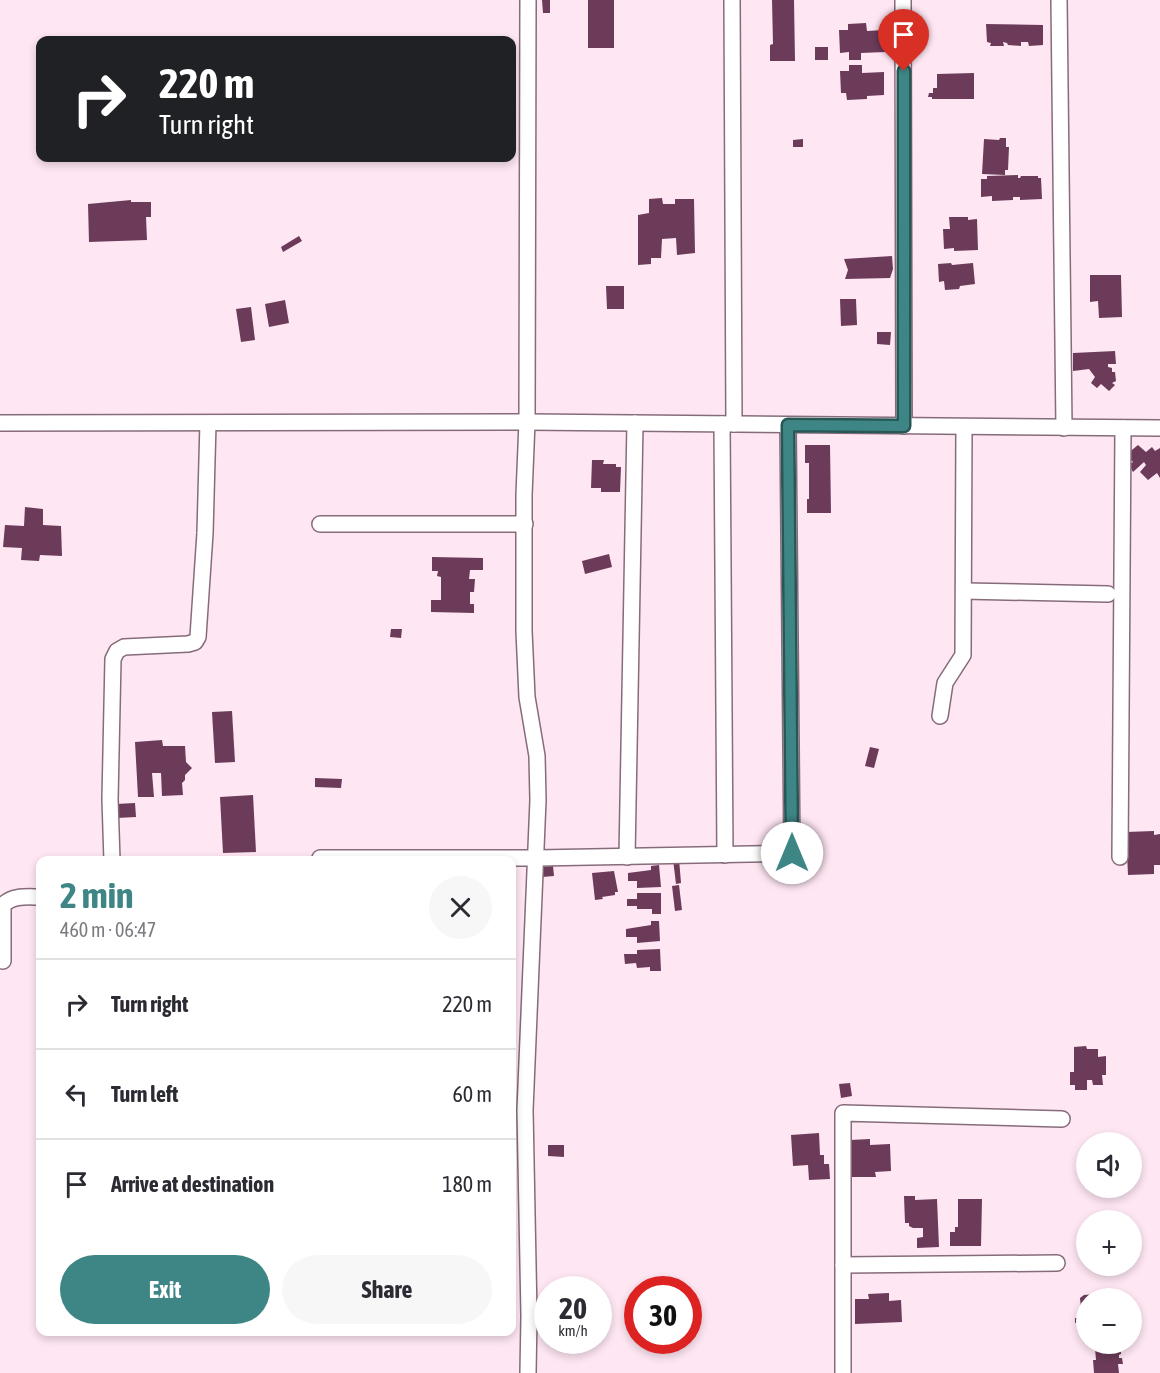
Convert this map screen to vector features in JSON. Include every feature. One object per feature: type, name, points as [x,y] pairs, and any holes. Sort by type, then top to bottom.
[{"type":"street","points":[[528,0],[525,663],[527,697],[537,756],[537,858],[525,1110],[528,1373]]},
{"type":"street","points":[[724,855],[732,0]]},
{"type":"street","points":[[903,0],[904,426]]},
{"type":"street","points":[[1059,0],[1064,428]]},
{"type":"street","points":[[0,423],[527,422],[1160,428]]},
{"type":"street","points":[[112,856],[110,799],[113,660],[117,651],[124,647],[188,644],[195,642],[198,637],[205,533],[208,423]]},
{"type":"street","points":[[627,857],[635,423]]},
{"type":"street","points":[[788,425],[792,853]]},
{"type":"street","points":[[940,716],[945,683],[963,655],[964,427]]},
{"type":"street","points":[[1120,856],[1123,428]]},
{"type":"street","points":[[320,524],[525,524]]},
{"type":"street","points":[[964,591],[1108,594]]},
{"type":"street","points":[[516,858],[810,853]]},
{"type":"street","points":[[3,961],[3,905],[8,900],[17,897],[36,897]]},
{"type":"street","points":[[843,1373],[843,1113],[1062,1119]]},
{"type":"street","points":[[843,1265],[1057,1263]]},
{"type":"building","points":[[542,0],[550,0],[550,13],[543,13]]},
{"type":"building","points":[[588,0],[614,0],[614,48],[588,48]]},
{"type":"building","points":[[772,0],[794,0],[795,61],[770,61],[770,45],[773,44]]},
{"type":"building","points":[[866,23],[867,31],[884,30],[885,52],[861,53],[861,60],[849,60],[849,52],[840,53],[839,30],[848,30],[848,24]]},
{"type":"building","points":[[986,24],[1043,25],[1043,45],[1029,46],[1028,42],[1021,42],[1021,46],[1008,45],[1003,42],[1004,46],[990,46],[991,43],[987,42]]},
{"type":"building","points":[[815,47],[828,47],[828,60],[815,60]]},
{"type":"building","points":[[849,65],[862,65],[862,73],[884,72],[884,95],[847,100],[846,93],[841,93],[840,71],[849,71]]},
{"type":"building","points":[[974,73],[974,99],[932,99],[928,97],[929,93],[933,93],[933,88],[937,88],[937,74]]},
{"type":"building","points":[[1006,138],[1006,147],[1009,147],[1008,170],[1005,170],[1005,175],[982,174],[984,139],[999,140]]},
{"type":"building","points":[[803,139],[803,147],[793,147],[793,140]]},
{"type":"building","points":[[1018,175],[1018,178],[1038,176],[1041,178],[1042,199],[1020,200],[1020,197],[1013,197],[1013,200],[992,201],[992,196],[981,197],[981,179],[987,179],[987,176]]},
{"type":"building","points":[[662,198],[663,204],[675,204],[675,199],[694,199],[695,253],[677,255],[676,238],[662,239],[661,258],[651,258],[651,264],[638,265],[638,215],[649,213],[649,199]]},
{"type":"building","points":[[131,200],[131,202],[151,202],[151,217],[146,217],[147,240],[89,242],[88,204]]},
{"type":"building","points":[[949,217],[977,219],[978,250],[944,249],[943,229],[950,229]]},
{"type":"building","points":[[299,236],[302,241],[283,252],[281,247]]},
{"type":"building","points":[[892,256],[893,269],[890,278],[845,279],[848,270],[844,259]]},
{"type":"building","points":[[951,263],[952,265],[973,263],[975,284],[945,290],[944,281],[939,282],[938,264]]},
{"type":"building","points":[[1090,275],[1121,275],[1122,317],[1099,318],[1098,301],[1090,302]]},
{"type":"building","points":[[606,286],[624,286],[624,309],[607,309]]},
{"type":"building","points":[[840,299],[856,299],[857,325],[841,326]]},
{"type":"building","points":[[285,300],[289,323],[269,327],[265,304]]},
{"type":"building","points":[[251,307],[255,340],[241,342],[236,309]]},
{"type":"building","points":[[877,332],[891,332],[890,345],[877,344]]},
{"type":"building","points":[[1115,351],[1116,364],[1108,364],[1108,367],[1115,372],[1116,381],[1112,383],[1115,385],[1109,391],[1101,384],[1097,388],[1091,383],[1095,377],[1089,369],[1073,371],[1073,353]]},
{"type":"building","points":[[805,445],[830,445],[831,513],[807,513],[809,463],[805,463]]},
{"type":"building","points":[[1138,445],[1146,452],[1152,447],[1155,451],[1160,448],[1160,478],[1157,473],[1148,480],[1140,472],[1146,465],[1144,462],[1133,472],[1129,465],[1133,462],[1127,454]]},
{"type":"building","points":[[592,460],[604,460],[603,464],[616,464],[616,467],[621,467],[620,492],[601,492],[601,488],[591,488]]},
{"type":"building","points":[[25,507],[43,509],[43,525],[61,526],[62,556],[40,555],[39,561],[21,560],[22,548],[3,547],[5,525],[24,526]]},
{"type":"building","points":[[609,554],[612,567],[585,574],[582,561]]},
{"type":"building","points":[[432,557],[483,558],[483,570],[470,570],[469,579],[475,579],[474,592],[470,592],[470,604],[474,604],[474,613],[431,612],[431,600],[441,600],[441,577],[437,576],[438,571],[432,571]]},
{"type":"building","points":[[391,629],[402,629],[401,638],[390,637]]},
{"type":"building","points":[[232,711],[235,762],[215,763],[212,712]]},
{"type":"building","points":[[162,740],[163,746],[185,746],[186,762],[192,768],[185,775],[182,783],[183,795],[162,796],[161,773],[152,773],[154,797],[138,797],[135,742]]},
{"type":"building","points":[[870,747],[879,749],[874,768],[865,766]]},
{"type":"building","points":[[315,778],[342,779],[341,788],[315,787]]},
{"type":"building","points":[[253,795],[256,852],[223,853],[220,797]]},
{"type":"building","points":[[135,803],[136,817],[117,818],[116,804]]},
{"type":"building","points":[[1154,831],[1154,835],[1160,834],[1160,865],[1154,865],[1154,874],[1128,875],[1126,832]]},
{"type":"building","points":[[673,859],[679,859],[681,883],[676,884]]},
{"type":"building","points":[[659,865],[661,887],[637,888],[637,881],[628,881],[628,873],[651,870],[651,866]]},
{"type":"building","points":[[553,866],[554,876],[542,877],[541,867]]},
{"type":"building","points":[[614,871],[618,892],[615,892],[615,895],[595,900],[592,873]]},
{"type":"building","points":[[679,885],[682,910],[675,911],[672,886]]},
{"type":"building","points":[[637,893],[661,893],[661,914],[652,914],[652,909],[627,906],[627,899],[637,899]]},
{"type":"building","points":[[651,921],[659,921],[660,941],[637,943],[637,937],[626,937],[626,929],[651,925]]},
{"type":"building","points":[[660,949],[661,971],[650,971],[650,967],[637,968],[636,963],[625,964],[624,954],[637,954],[637,950]]},
{"type":"building","points":[[1086,1046],[1087,1049],[1098,1049],[1098,1057],[1106,1056],[1106,1075],[1102,1075],[1103,1085],[1093,1085],[1092,1080],[1087,1080],[1087,1090],[1075,1090],[1075,1085],[1070,1085],[1070,1072],[1074,1072],[1074,1047]]},
{"type":"building","points":[[850,1083],[852,1096],[841,1098],[839,1084]]},
{"type":"building","points":[[819,1133],[820,1155],[824,1155],[824,1164],[829,1164],[830,1179],[809,1180],[808,1165],[793,1166],[791,1135]]},
{"type":"building","points":[[870,1139],[870,1145],[890,1144],[891,1171],[875,1172],[876,1177],[852,1177],[850,1140]]},
{"type":"building","points":[[548,1145],[564,1145],[564,1157],[548,1156]]},
{"type":"building","points":[[904,1196],[915,1196],[915,1200],[937,1199],[939,1247],[917,1248],[917,1238],[923,1237],[923,1228],[913,1228],[909,1226],[909,1223],[905,1223]]},
{"type":"building","points":[[958,1199],[982,1199],[981,1246],[950,1246],[950,1232],[955,1232],[955,1227],[958,1227]]},
{"type":"building","points":[[889,1293],[889,1301],[901,1300],[902,1322],[855,1324],[855,1299],[869,1299],[868,1294]]},
{"type":"building","points":[[1096,1354],[1121,1354],[1119,1358],[1122,1358],[1123,1364],[1118,1364],[1119,1373],[1094,1373],[1093,1360],[1096,1360]]},
{"type":"route","points":[[792,853],[788,425],[904,426],[904,71]]}]
